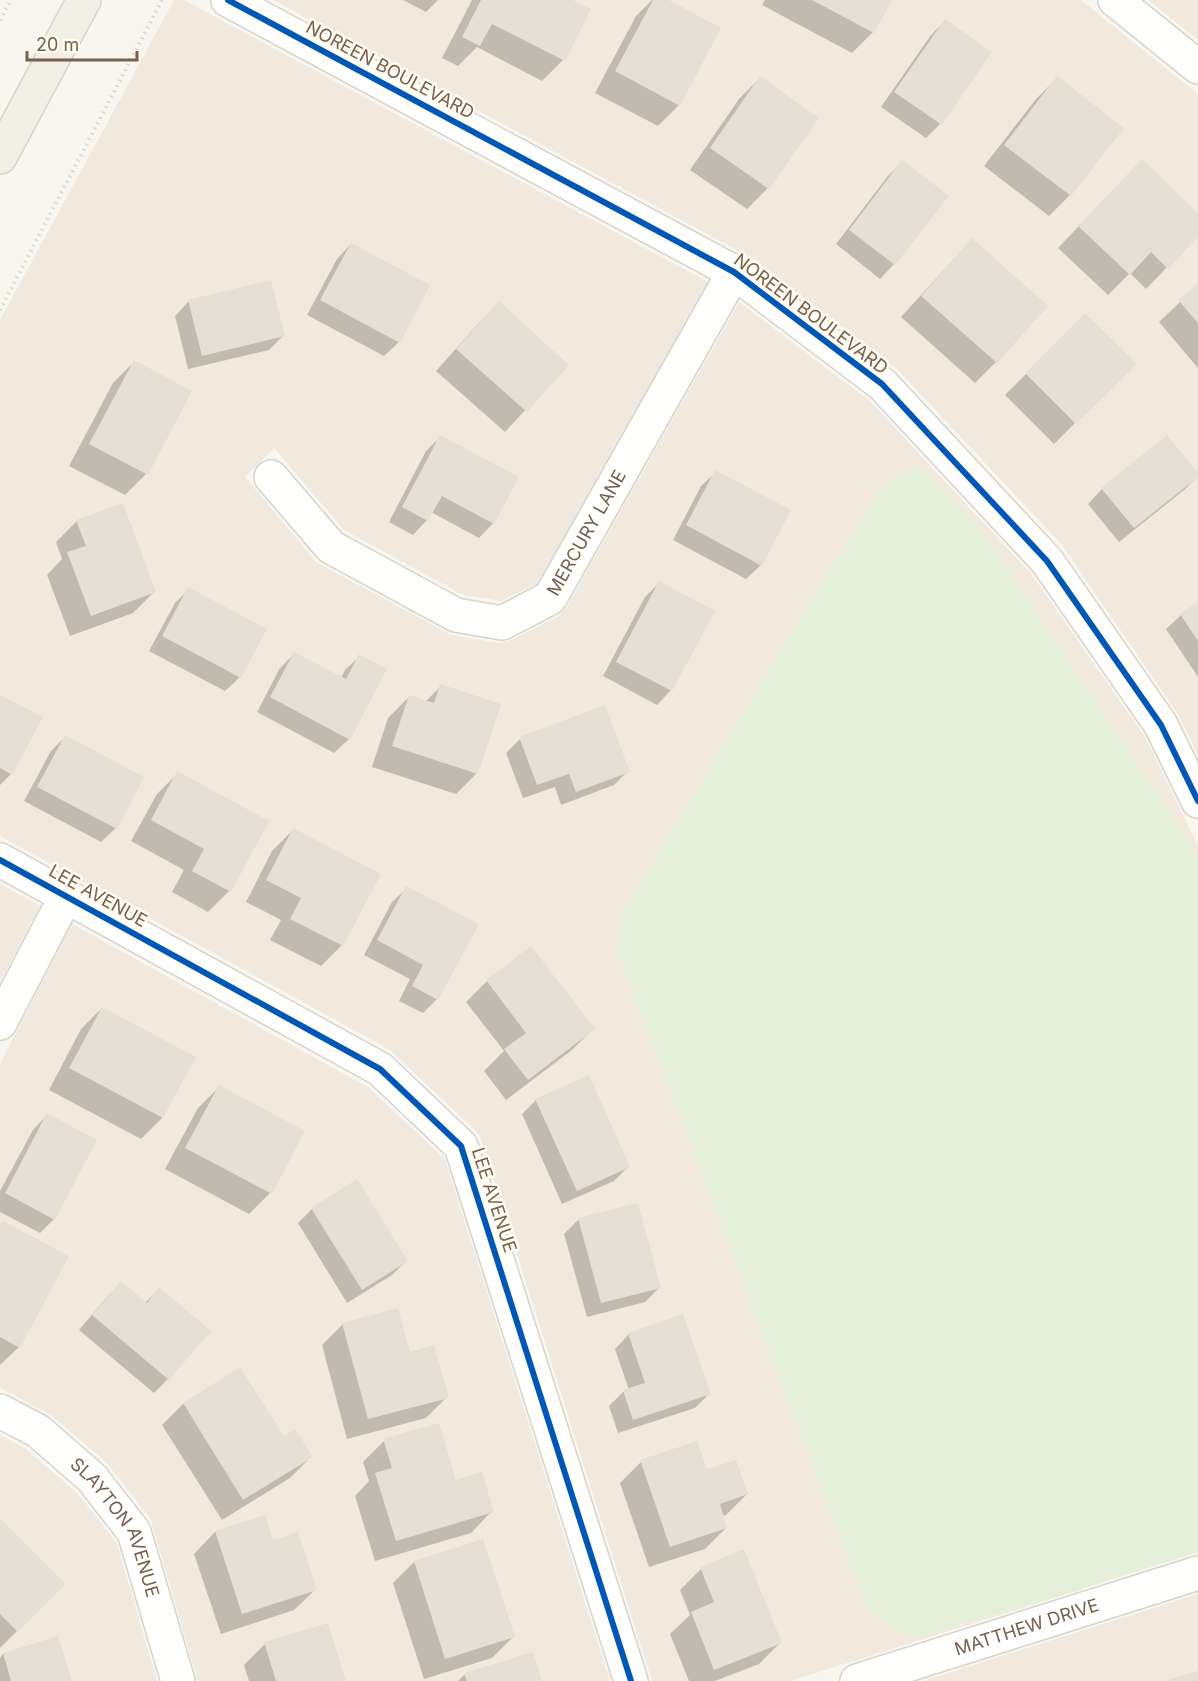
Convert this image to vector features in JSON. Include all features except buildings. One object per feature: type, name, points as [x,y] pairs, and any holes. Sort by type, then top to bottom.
[{"type":"main road","points":[[0,157],[84,0]]},
{"type":"street","name":"NOREEN BOULEVARD","points":[[228,0],[734,272],[882,384],[1047,561],[1161,725],[1198,801]]},
{"type":"street","points":[[1115,0],[1198,67]]},
{"type":"street","name":"MERCURY LANE","points":[[272,477],[331,547],[456,615],[502,623],[550,598],[734,272]]},
{"type":"street","name":"LEE AVENUE","points":[[0,860],[380,1069],[461,1146],[631,1681]]},
{"type":"street","points":[[0,1023],[66,896]]},
{"type":"street","name":"SLAYTON AVENUE","points":[[0,1411],[38,1431],[93,1479],[135,1532],[178,1681]]},
{"type":"street","name":"MATTHEW DRIVE","points":[[857,1681],[1198,1573]]},
{"type":"path","points":[[0,20],[11,0]]},
{"type":"path","points":[[0,310],[162,0]]},
{"type":"shaded area","points":[[174,0],[184,0],[708,282],[538,583],[501,601],[463,595],[344,530],[274,448],[245,477],[316,562],[451,635],[498,643],[509,641],[557,617],[566,608],[739,302],[870,401],[1032,575],[1145,737],[1198,846],[1198,858],[1189,840],[919,466],[881,486],[623,911],[914,1638],[1054,1598],[790,1681],[652,1681],[480,1137],[475,1130],[390,1050],[0,836],[0,320]]},
{"type":"shaded area","points":[[273,0],[1081,0],[1194,91],[1198,95],[1198,755],[1178,714],[1062,545],[897,369],[760,265],[761,263]]},
{"type":"shaded area","points":[[1148,0],[1198,0],[1198,40]]},
{"type":"shaded area","points":[[0,884],[40,906],[0,982]]},
{"type":"shaded area","points":[[72,924],[368,1087],[445,1159],[610,1681],[198,1681],[150,1518],[106,1462],[51,1415],[0,1388],[0,1064]]},
{"type":"shaded area","points":[[0,1435],[26,1449],[78,1494],[117,1543],[157,1681],[0,1681]]},
{"type":"shaded area","points":[[1198,1594],[1198,1681],[923,1681]]},
{"type":"green space","points":[[919,466],[978,524],[1189,840],[1198,858],[1198,1552],[1054,1598],[914,1638],[869,1614],[616,948],[623,911],[881,486]]},
{"type":"cycle path","points":[[228,0],[734,272],[882,384],[1047,561],[1161,725],[1198,801]]},
{"type":"cycle path","points":[[0,860],[380,1069],[461,1146],[631,1681]]}]
